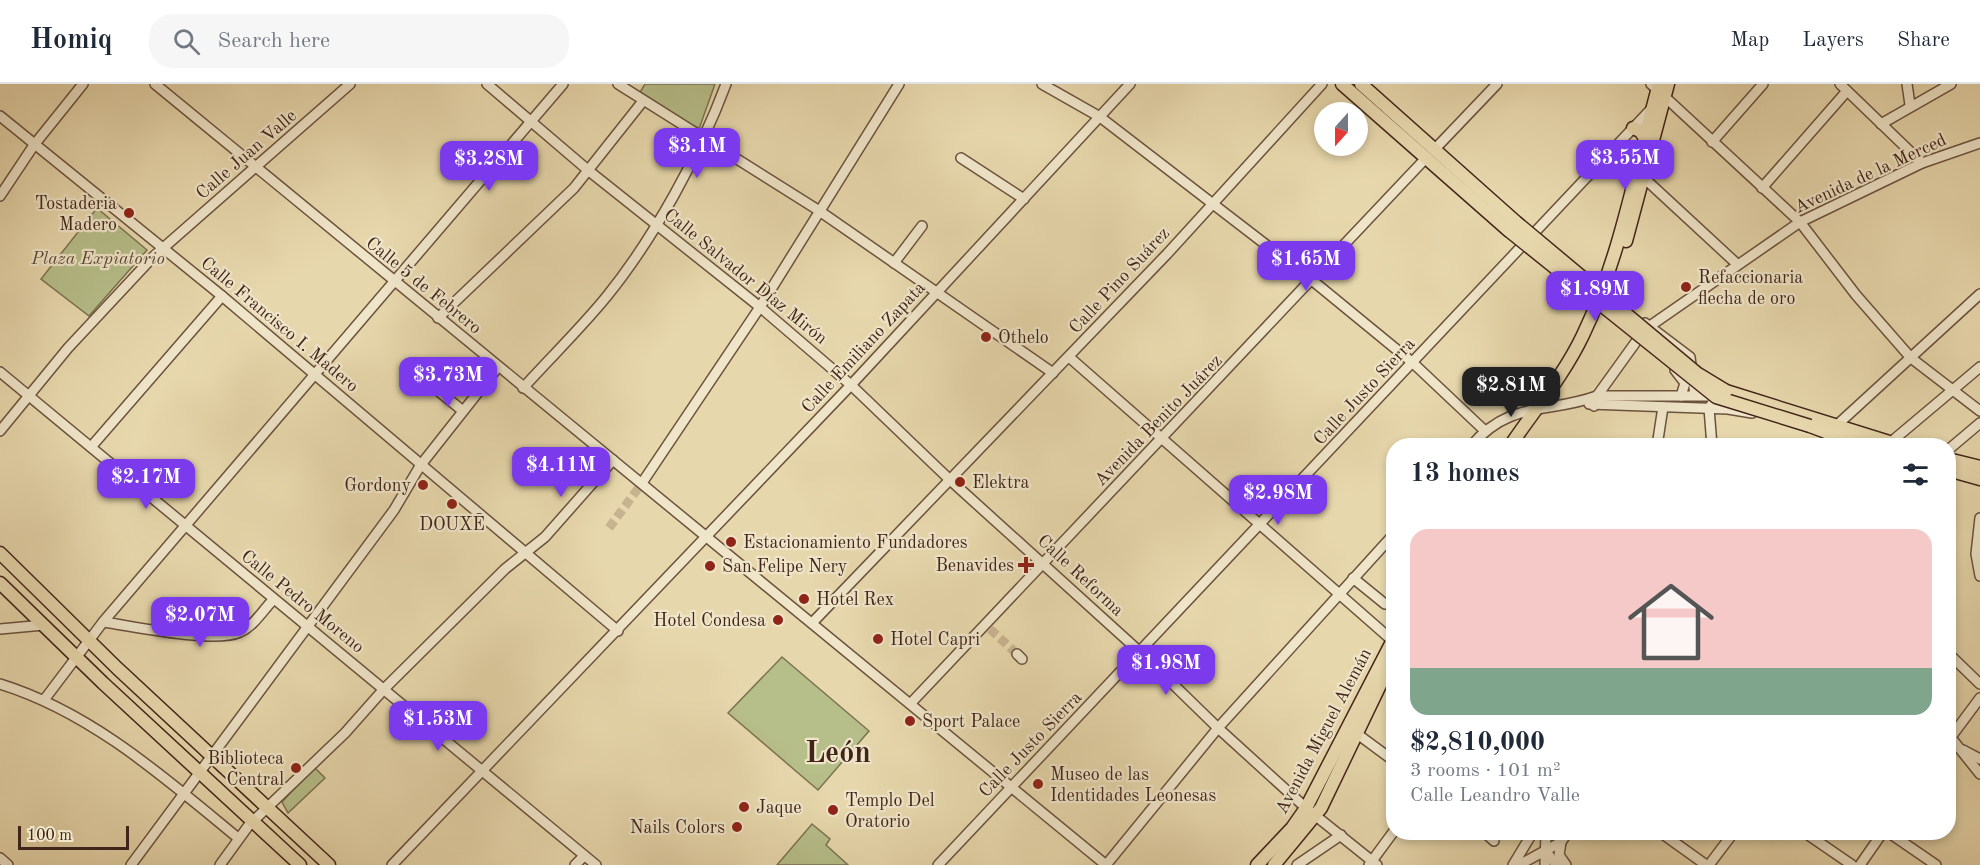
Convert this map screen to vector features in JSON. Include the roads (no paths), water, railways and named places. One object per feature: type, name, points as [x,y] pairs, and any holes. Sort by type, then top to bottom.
[{"type":"main road","points":[[1342,84],[1716,396],[1810,426],[1830,435]]},
{"type":"main road","points":[[1361,84],[1431,157]]},
{"type":"main road","points":[[1605,290],[1652,109],[1660,88]]},
{"type":"main road","points":[[1524,438],[1599,308],[1644,178],[1660,88]]},
{"type":"main road","points":[[1633,128],[1640,131],[1645,138]]},
{"type":"main road","points":[[1515,228],[1698,374],[1731,394],[1830,435],[1852,438]]},
{"type":"main road","points":[[1516,438],[1542,406]]},
{"type":"main road","points":[[1956,461],[1980,468]]},
{"type":"main road","points":[[1956,472],[1980,479]]},
{"type":"main road","points":[[0,554],[88,640],[329,865]]},
{"type":"main road","points":[[0,583],[300,865]]},
{"type":"main road","name":"Avenida Miguel Alemán","points":[[1257,865],[1311,811],[1386,655]]},
{"type":"main road","name":"Avenida Miguel Alemán","points":[[1274,865],[1311,811],[1356,733],[1386,672]]},
{"type":"street","points":[[0,196],[34,145],[83,84]]},
{"type":"street","name":"Calle 5 de Febrero","points":[[155,84],[1106,865]]},
{"type":"street","name":"Calle Juan Valle","points":[[0,431],[68,348],[163,248],[350,84]]},
{"type":"street","name":"Calle Salvador Díaz Mirón","points":[[487,84],[589,171],[760,307],[851,385],[949,479]]},
{"type":"street","points":[[44,700],[103,622],[563,84]]},
{"type":"street","points":[[618,84],[818,210],[1053,373]]},
{"type":"street","points":[[523,388],[606,296],[655,223],[705,138],[726,84]]},
{"type":"street","points":[[642,483],[760,307],[818,210],[899,84]]},
{"type":"street","points":[[1042,84],[1100,117],[1313,281],[1413,363],[1484,430]]},
{"type":"street","name":"Calle Emiliano Zapata","points":[[392,865],[851,385],[1130,84]]},
{"type":"street","name":"Calle Pino Suárez","points":[[812,624],[949,479],[1069,357],[1322,84]]},
{"type":"street","name":"Avenida Benito Juárez","points":[[911,703],[988,626],[1044,563],[1431,157],[1497,84]]},
{"type":"street","points":[[1712,142],[1763,84]]},
{"type":"street","points":[[1906,84],[1910,105]]},
{"type":"street","points":[[1881,124],[1910,105],[1951,84]]},
{"type":"street","points":[[1660,88],[1712,142],[1800,222],[1856,295],[1911,358],[1980,411]]},
{"type":"street","points":[[1762,188],[1843,88],[1922,163]]},
{"type":"street","points":[[438,318],[589,171],[644,101]]},
{"type":"street","name":"Calle Justo Sierra","points":[[938,865],[1652,109]]},
{"type":"street","name":"Calle Francisco I. Madero","points":[[0,116],[222,296],[420,466],[618,631]]},
{"type":"street","name":"Avenida de la Merced","points":[[1594,406],[1597,396],[1650,326],[1737,264],[1800,222],[1922,163],[1980,143]]},
{"type":"street","points":[[961,158],[1024,199]]},
{"type":"street","points":[[1644,178],[1737,264]]},
{"type":"street","points":[[894,263],[922,226]]},
{"type":"street","points":[[1515,228],[1535,233],[1690,357],[1695,395]]},
{"type":"street","points":[[1515,228],[1522,245],[1681,375],[1685,386],[1681,396]]},
{"type":"street","points":[[1581,401],[1594,406],[1709,408],[1757,414],[1830,435],[1980,294]]},
{"type":"street","points":[[92,447],[222,296]]},
{"type":"street","points":[[1069,357],[1386,634]]},
{"type":"street","points":[[131,865],[394,510],[420,466],[498,367]]},
{"type":"street","points":[[1902,438],[1980,367]]},
{"type":"street","name":"Calle Pedro Moreno","points":[[0,372],[596,865]]},
{"type":"street","points":[[425,380],[463,411]]},
{"type":"street","points":[[1478,438],[1484,430],[1504,418],[1542,406],[1581,401],[1597,396],[1731,394]]},
{"type":"street","points":[[1711,438],[1709,408],[1717,400],[1731,394]]},
{"type":"street","points":[[1658,438],[1663,407]]},
{"type":"street","points":[[1956,443],[1980,423]]},
{"type":"street","points":[[220,865],[252,822],[345,733],[384,689],[505,569],[545,537],[613,460]]},
{"type":"street","name":"Calle Reforma","points":[[949,479],[1044,563],[1218,728],[1372,864]]},
{"type":"street","points":[[1980,518],[1976,554],[1980,576]]},
{"type":"street","points":[[1106,865],[1218,728],[1386,543]]},
{"type":"street","points":[[1353,578],[1384,604]]},
{"type":"street","points":[[103,622],[181,633],[233,635],[249,627],[273,600]]},
{"type":"street","points":[[0,629],[44,625]]},
{"type":"street","points":[[1956,660],[1980,684]]},
{"type":"street","points":[[0,684],[44,700],[82,720],[183,792],[238,838]]},
{"type":"street","points":[[1956,728],[1980,698]]},
{"type":"street","points":[[1356,733],[1386,755]]},
{"type":"street","points":[[1956,744],[1980,774]]},
{"type":"street","points":[[1961,749],[1980,759]]},
{"type":"street","points":[[1297,865],[1341,836]]},
{"type":"street","points":[[1372,864],[1388,840]]},
{"type":"street","points":[[1514,865],[1528,840]]},
{"type":"street","points":[[1545,865],[1546,840]]},
{"type":"street","points":[[1671,840],[1707,865],[1727,840]]},
{"type":"street","points":[[1816,840],[1852,865]]},
{"type":"street","points":[[1860,865],[1877,840]]},
{"type":"street","points":[[1900,840],[1936,865]]},
{"type":"street","points":[[1519,865],[1561,842]]},
{"type":"street","points":[[1561,842],[1559,855],[1566,865]]},
{"type":"street","points":[[1546,851],[1556,865]]},
{"type":"street","points":[[575,865],[584,856]]},
{"type":"street","points":[[0,858],[8,865]]},
{"type":"tunnel","points":[[609,528],[642,483]]},
{"type":"tunnel","points":[[990,629],[1017,654]]},
{"type":"place","name":"Tostaderia Madero","points":[[129,213]]},
{"type":"place","name":"Refaccionaria flecha de oro","points":[[1686,287]]},
{"type":"place","name":"Othelo","points":[[986,337]]},
{"type":"place","name":"Elektra","points":[[960,482]]},
{"type":"place","name":"Gordony","points":[[423,485]]},
{"type":"place","name":"DOUXĒ","points":[[452,504]]},
{"type":"place","name":"Estacionamiento Fundadores","points":[[731,542]]},
{"type":"place","name":"Benavides","points":[[1026,565]]},
{"type":"place","name":"San Felipe Nery","points":[[710,566]]},
{"type":"place","name":"Hotel Rex","points":[[804,599]]},
{"type":"place","name":"Hotel Condesa","points":[[778,620]]},
{"type":"place","name":"Hotel Capri","points":[[878,639]]},
{"type":"place","name":"Sport Palace","points":[[910,721]]},
{"type":"place","name":"Biblioteca Central","points":[[296,768]]},
{"type":"place","name":"Museo de las Identidades Leonesas","points":[[1038,784]]},
{"type":"place","name":"Jaque","points":[[744,807]]},
{"type":"place","name":"Templo Del Oratorio","points":[[833,810]]},
{"type":"place","name":"Nails Colors","points":[[737,827]]},
{"type":"district","name":"León","points":[[838,752]]},
{"type":"park label","name":"Plaza Expiatorio","points":[[98,258]]}]
